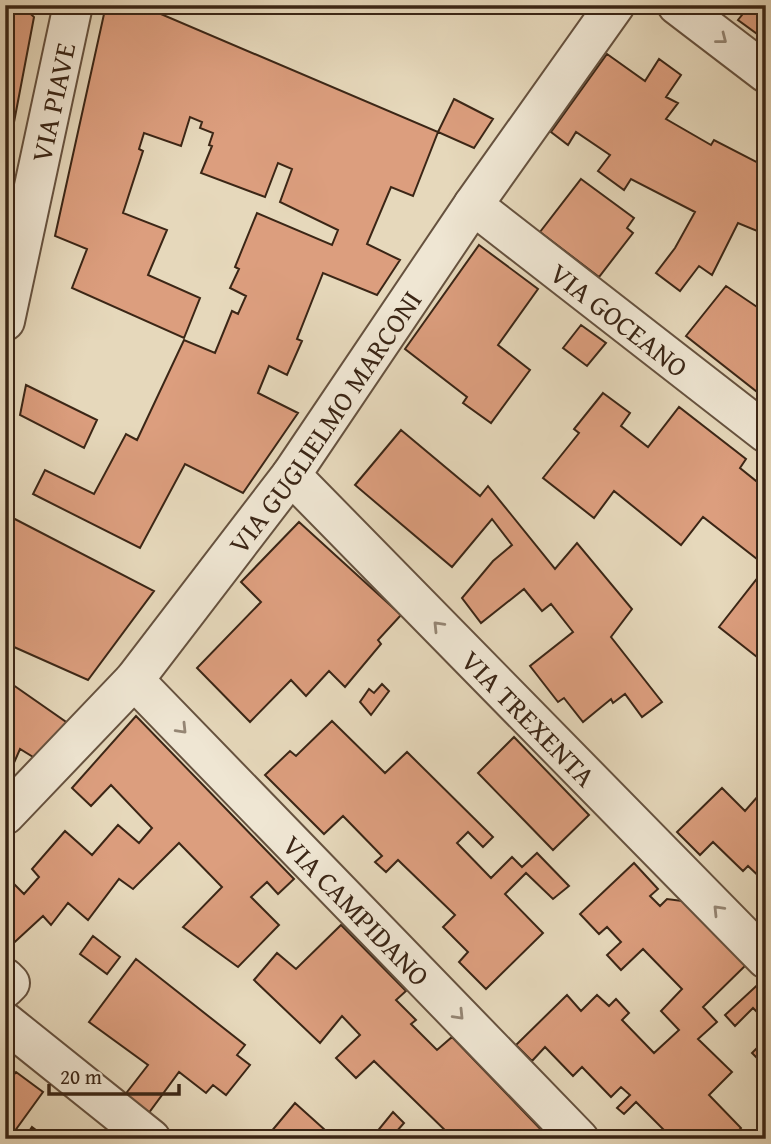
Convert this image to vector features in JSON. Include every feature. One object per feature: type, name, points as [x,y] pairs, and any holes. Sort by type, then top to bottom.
[{"type":"street","name":"VIA PIAVE","points":[[5,321],[73,5]]},
{"type":"street","name":"VIA GUGLIELMO MARCONI","points":[[5,816],[134,680],[291,475],[472,205],[615,5]]},
{"type":"street","points":[[677,5],[766,74]]},
{"type":"street","name":"VIA GOCEANO","points":[[472,205],[766,433]]},
{"type":"street","name":"VIA TREXENTA","points":[[291,475],[766,959]]},
{"type":"street","name":"VIA CAMPIDANO","points":[[134,680],[579,1139]]},
{"type":"street","points":[[5,978],[10,983],[5,988]]},
{"type":"street","points":[[5,1022],[151,1139]]},
{"type":"building","points":[[5,5],[21,5],[34,17],[7,159]]},
{"type":"building","points":[[106,5],[151,5],[149,9],[438,132],[413,196],[391,187],[367,244],[400,260],[377,295],[323,273],[297,339],[302,341],[287,375],[269,366],[258,393],[298,413],[243,493],[185,464],[140,548],[33,494],[45,470],[94,494],[126,434],[137,440],[184,340],[215,353],[232,311],[238,314],[246,296],[230,288],[239,269],[235,267],[257,213],[332,245],[338,230],[280,202],[292,169],[278,163],[265,197],[201,173],[212,146],[209,145],[213,133],[200,128],[202,122],[190,117],[181,146],[144,133],[139,149],[143,151],[123,213],[167,230],[148,275],[200,298],[184,338],[72,288],[87,249],[55,236]]},
{"type":"building","points":[[750,5],[766,5],[764,39],[738,20]]},
{"type":"building","points":[[607,54],[645,81],[659,59],[681,75],[666,97],[678,103],[666,119],[711,145],[714,140],[766,167],[766,224],[762,233],[738,223],[712,275],[699,266],[680,291],[656,273],[675,248],[695,212],[631,179],[624,190],[598,171],[610,155],[576,132],[568,145],[551,132]]},
{"type":"building","points":[[454,99],[493,119],[474,148],[438,132]]},
{"type":"building","points":[[581,179],[634,218],[627,228],[633,233],[599,277],[540,232]]},
{"type":"building","points":[[479,245],[538,289],[498,345],[530,370],[491,423],[463,403],[467,397],[405,349]]},
{"type":"building","points":[[726,286],[766,313],[766,388],[761,395],[686,336]]},
{"type":"building","points":[[581,325],[606,343],[587,366],[563,348]]},
{"type":"building","points":[[26,385],[97,420],[84,448],[20,415]]},
{"type":"building","points":[[603,393],[630,413],[621,426],[648,447],[679,407],[746,459],[740,468],[766,489],[766,566],[703,517],[681,545],[614,491],[594,518],[543,478],[579,433],[574,429]]},
{"type":"building","points":[[401,430],[480,496],[488,486],[555,569],[577,543],[632,609],[611,637],[662,702],[642,717],[625,694],[613,703],[611,699],[583,722],[564,698],[558,702],[530,666],[573,632],[551,604],[542,611],[524,589],[481,623],[462,598],[493,561],[512,545],[492,519],[452,567],[355,485]]},
{"type":"building","points":[[9,516],[154,591],[88,680],[5,643],[5,533]]},
{"type":"building","points":[[299,522],[401,615],[378,640],[381,644],[345,687],[329,671],[306,696],[291,680],[250,722],[197,668],[261,602],[241,582]]},
{"type":"building","points":[[766,567],[766,664],[719,627]]},
{"type":"building","points":[[6,680],[69,724],[38,760],[20,749],[10,772],[5,768]]},
{"type":"building","points":[[382,684],[389,691],[371,715],[360,702],[369,689],[374,693]]},
{"type":"building","points":[[136,716],[294,879],[278,894],[267,882],[251,897],[279,925],[238,967],[183,927],[222,887],[179,843],[133,889],[119,879],[88,920],[68,903],[51,925],[43,916],[5,951],[5,875],[24,894],[39,877],[32,869],[65,831],[92,855],[118,825],[139,843],[152,828],[111,785],[91,806],[72,788]]},
{"type":"building","points":[[332,721],[385,773],[407,752],[493,837],[483,847],[468,832],[457,843],[491,878],[512,857],[522,867],[537,853],[569,886],[553,899],[526,873],[505,894],[543,933],[486,989],[459,962],[468,952],[443,927],[455,915],[398,860],[386,872],[375,862],[382,856],[343,816],[324,834],[265,775],[290,751],[296,756]]},
{"type":"building","points":[[514,737],[589,815],[553,850],[478,773]]},
{"type":"building","points":[[722,788],[745,811],[758,796],[766,802],[766,883],[748,866],[743,871],[713,842],[700,855],[677,832]]},
{"type":"building","points":[[634,863],[658,889],[650,896],[660,906],[667,899],[690,902],[749,962],[703,1007],[717,1022],[698,1039],[732,1072],[709,1095],[741,1128],[735,1135],[739,1139],[664,1139],[668,1134],[636,1102],[624,1114],[617,1108],[630,1095],[621,1087],[611,1097],[582,1067],[573,1076],[545,1047],[532,1061],[516,1045],[567,995],[581,1011],[597,995],[609,1006],[616,999],[629,1013],[622,1020],[654,1053],[679,1030],[661,1011],[682,989],[643,949],[621,970],[607,955],[621,942],[607,927],[599,934],[580,914]]},
{"type":"building","points":[[341,925],[406,991],[396,1000],[416,1020],[411,1024],[437,1050],[452,1037],[550,1139],[454,1139],[374,1061],[356,1078],[336,1058],[360,1035],[342,1016],[320,1043],[254,980],[277,953],[296,969]]},
{"type":"building","points":[[93,936],[120,957],[107,974],[80,954]]},
{"type":"building","points":[[136,959],[245,1045],[237,1055],[250,1065],[226,1095],[213,1085],[206,1093],[179,1072],[148,1114],[124,1096],[148,1065],[89,1022]]},
{"type":"building","points":[[765,978],[766,1021],[753,1008],[735,1026],[725,1015]]},
{"type":"building","points":[[766,1039],[766,1067],[752,1053]]},
{"type":"building","points":[[16,1072],[43,1092],[9,1139],[5,1139],[5,1085]]},
{"type":"building","points":[[295,1103],[335,1139],[265,1139]]},
{"type":"building","points":[[393,1112],[404,1123],[390,1139],[371,1139]]},
{"type":"building","points":[[32,1127],[48,1139],[24,1139]]}]
